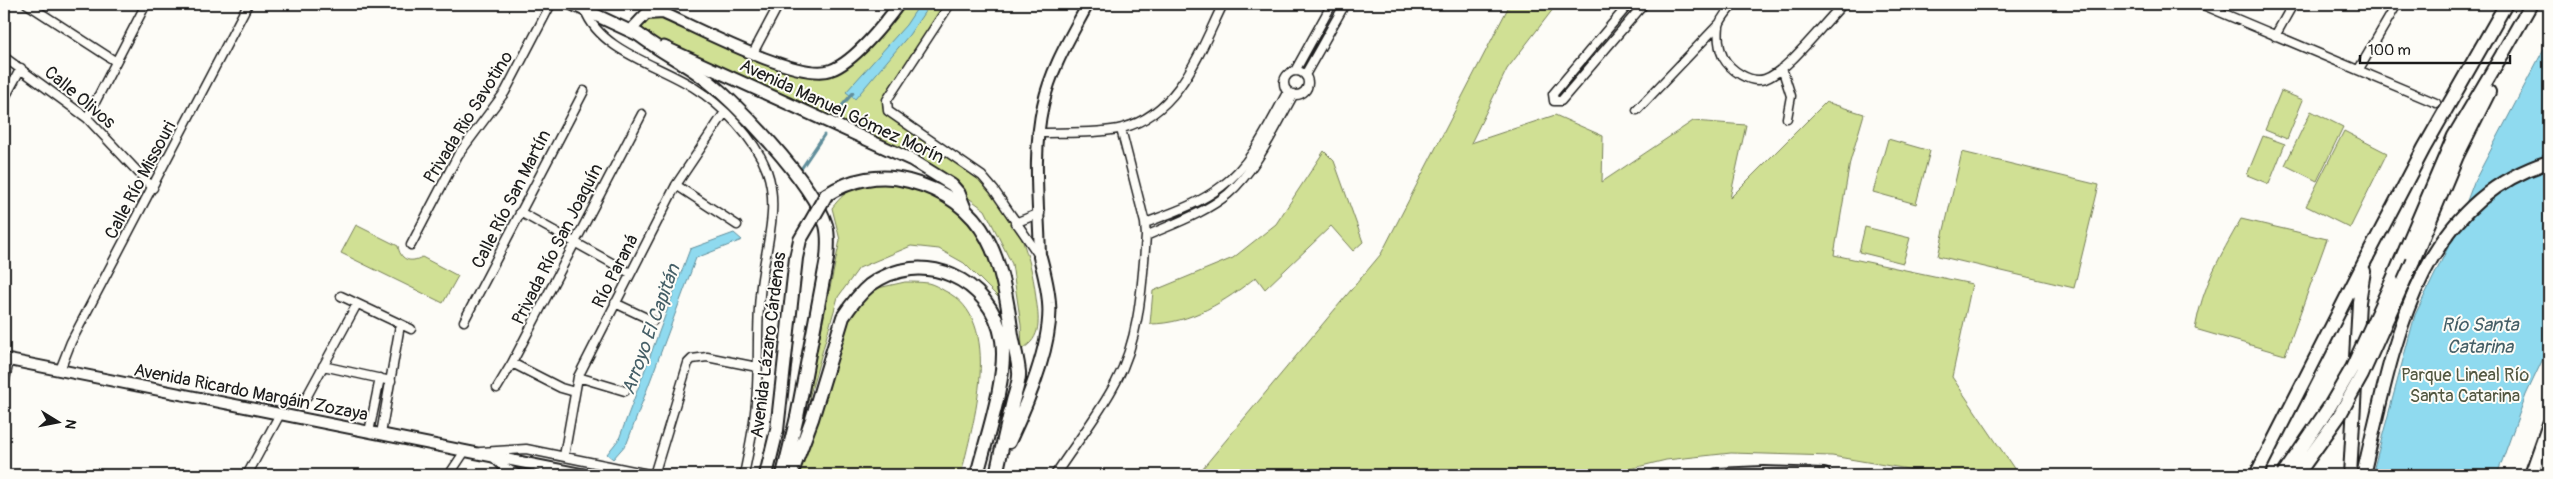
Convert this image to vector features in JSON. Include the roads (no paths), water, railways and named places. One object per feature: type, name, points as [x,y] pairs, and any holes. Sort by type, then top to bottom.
[{"type":"main road","name":"Avenida Manuel Gómez Morín","points":[[572,4],[912,160],[952,185],[959,193],[965,208],[986,235],[998,262],[1007,294],[1020,374],[997,470]]},
{"type":"main road","points":[[2256,475],[2424,148],[2506,4]]},
{"type":"main road","points":[[2283,475],[2330,406],[2352,368],[2392,281],[2454,136],[2532,4]]},
{"type":"main road","points":[[634,33],[698,74],[736,106],[802,181],[825,224],[828,235],[827,259],[796,425],[783,475]]},
{"type":"main road","points":[[2296,475],[2339,416],[2362,375],[2457,156],[2498,72],[2503,53]]},
{"type":"main road","points":[[2363,475],[2390,366],[2414,292],[2425,267],[2456,221],[2479,198],[2503,182],[2531,168],[2549,162]]},
{"type":"main road","name":"Avenida Lázaro Cárdenas","points":[[766,475],[777,430],[796,258],[800,240],[826,195],[844,185],[867,178],[902,179],[932,189],[965,208]]},
{"type":"main road","points":[[997,470],[1026,405],[1040,360],[1050,304],[1040,257]]},
{"type":"main road","points":[[2350,475],[2359,302],[2367,257]]},
{"type":"main road","points":[[791,475],[812,419],[844,317],[852,303],[872,284],[898,272],[913,270],[949,273],[964,280],[991,307],[998,322],[1002,342],[1002,364],[978,475]]},
{"type":"main road","points":[[2531,475],[2549,424]]},
{"type":"main road","points":[[2544,475],[2549,462]]},
{"type":"main road","points":[[1717,475],[1763,472],[1824,475]]},
{"type":"street","points":[[27,4],[115,61]]},
{"type":"street","points":[[87,118],[146,4]]},
{"type":"street","name":"Calle Río Missouri","points":[[60,370],[71,342],[248,4]]},
{"type":"street","name":"Privada Rio Savotino","points":[[411,246],[458,155],[505,92],[550,4]]},
{"type":"street","points":[[634,33],[652,4]]},
{"type":"street","points":[[753,53],[779,4]]},
{"type":"street","points":[[646,14],[663,13],[753,53],[794,68],[819,72],[831,70],[847,61],[880,29],[899,4]]},
{"type":"street","points":[[950,4],[887,100],[887,107],[891,114],[969,165],[982,176],[994,190],[1040,257]]},
{"type":"street","points":[[1040,257],[1037,133],[1043,103],[1055,68],[1088,4]]},
{"type":"street","points":[[1037,133],[1120,129],[1150,116],[1172,96],[1189,73],[1223,4]]},
{"type":"street","points":[[1291,93],[1285,84],[1286,77],[1295,71],[1332,4]]},
{"type":"street","points":[[1305,75],[1345,4]]},
{"type":"street","points":[[1629,4],[1553,94],[1555,102],[1561,101],[1644,4]]},
{"type":"street","points":[[1637,110],[1719,24],[1733,4]]},
{"type":"street","points":[[1719,24],[1719,41],[1724,58],[1745,78],[1766,79],[1782,68],[1842,4]]},
{"type":"street","points":[[2201,4],[2436,103]]},
{"type":"street","points":[[2275,36],[2293,4]]},
{"type":"street","points":[[2359,69],[2396,4]]},
{"type":"street","points":[[585,10],[594,27],[635,58],[692,86],[725,112],[753,146],[767,172],[772,204],[760,294],[756,411],[744,475]]},
{"type":"street","name":"Calle Olivos","points":[[4,56],[87,118],[153,188]]},
{"type":"street","points":[[4,99],[21,68]]},
{"type":"street","points":[[1782,68],[1791,96],[1787,118]]},
{"type":"street","points":[[1291,93],[1301,94],[1307,89],[1308,81],[1305,75],[1295,71]]},
{"type":"street","name":"Calle Río San Martín","points":[[464,321],[584,91]]},
{"type":"street","points":[[1145,223],[1184,208],[1222,186],[1240,169],[1291,93]]},
{"type":"street","points":[[1146,236],[1204,209],[1228,194],[1244,177],[1291,93]]},
{"type":"street","name":"Río Paraná","points":[[564,456],[578,377],[676,185],[725,112]]},
{"type":"street","name":"Privada Río San Joaquín","points":[[497,388],[512,363],[642,114]]},
{"type":"street","points":[[1054,475],[1099,412],[1126,361],[1138,314],[1146,236],[1145,223],[1120,129]]},
{"type":"street","points":[[676,185],[737,225]]},
{"type":"street","points":[[520,212],[630,273]]},
{"type":"street","points":[[1015,223],[1040,213]]},
{"type":"street","points":[[341,296],[411,329]]},
{"type":"street","points":[[615,303],[653,321]]},
{"type":"street","points":[[306,398],[358,304]]},
{"type":"street","points":[[380,434],[400,324]]},
{"type":"street","points":[[476,453],[494,450],[526,449],[653,475],[688,363],[692,359],[707,356],[757,367]]},
{"type":"street","points":[[4,385],[6,360]]},
{"type":"street","name":"Avenida Ricardo Margáin Zozaya","points":[[6,360],[583,475]]},
{"type":"street","points":[[512,363],[561,388],[575,392]]},
{"type":"street","points":[[323,366],[391,380]]},
{"type":"street","points":[[578,377],[625,391]]},
{"type":"street","points":[[369,432],[380,378]]},
{"type":"street","points":[[247,475],[280,414]]},
{"type":"street","points":[[449,475],[464,451]]},
{"type":"street","name":"Avenida Ricardo Margáin Zozaya","points":[[492,456],[502,466],[519,475]]},
{"type":"water","points":[[920,4],[930,4],[909,35],[855,99],[846,92],[906,25]]},
{"type":"water","name":"Río Santa Catarina","points":[[2549,39],[2549,346],[2526,395],[2497,475],[2372,475],[2415,315],[2455,233],[2474,182]]},
{"type":"water","points":[[734,233],[742,240],[696,258],[627,443],[613,459],[607,454],[619,439],[690,249]]},
{"type":"waterway","name":"Arroyo El Capitán","points":[[839,109],[853,93]]},
{"type":"waterway","name":"Arroyo El Capitán","points":[[799,172],[824,135]]},
{"type":"park label","name":"Parque Lineal Río Santa Catarina","points":[[2465,385]]}]
